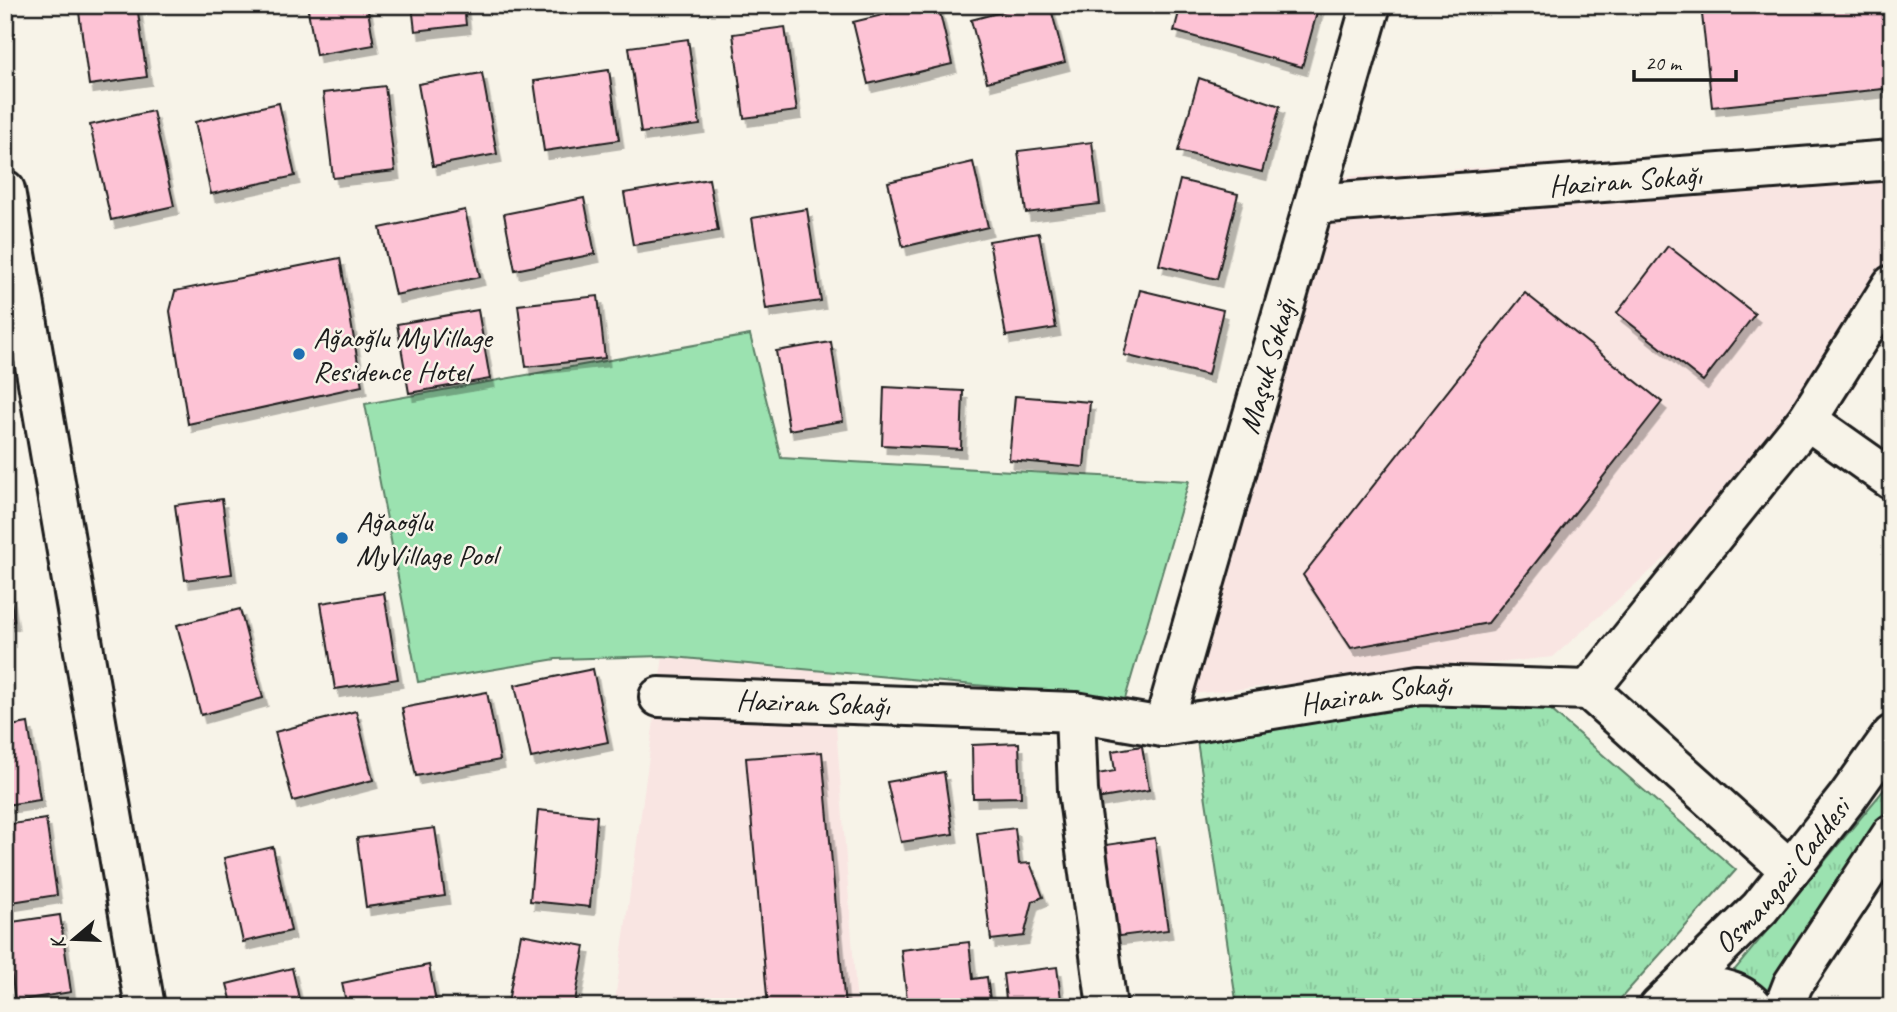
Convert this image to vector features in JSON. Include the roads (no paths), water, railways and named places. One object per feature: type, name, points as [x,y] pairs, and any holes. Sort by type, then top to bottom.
[{"type":"street","name":"Maşuk Sokağı","points":[[1163,727],[1371,5]]},
{"type":"street","name":"Haziran Sokağı","points":[[1314,204],[1892,160]]},
{"type":"street","points":[[5,190],[145,1007]]},
{"type":"street","points":[[1790,870],[1589,690],[1807,420],[1892,285]]},
{"type":"street","points":[[1807,420],[1892,480]]},
{"type":"street","name":"Haziran Sokağı","points":[[659,698],[1075,712],[1163,727],[1420,685],[1589,690]]},
{"type":"street","points":[[1075,712],[1079,791],[1107,1007]]},
{"type":"street","name":"Osmangazi Caddesi","points":[[1659,1007],[1760,908],[1847,798],[1892,735]]},
{"type":"street","name":"Osmangazi Caddesi","points":[[1784,1007],[1793,985],[1892,834]]},
{"type":"street","points":[[1659,1007],[1687,991],[1706,987],[1731,991],[1754,1007]]},
{"type":"place","name":"Ağaoğlu MyVillage Residence Hotel","points":[[299,354]]},
{"type":"place","name":"Ağaoğlu MyVillage Pool","points":[[342,538]]}]
